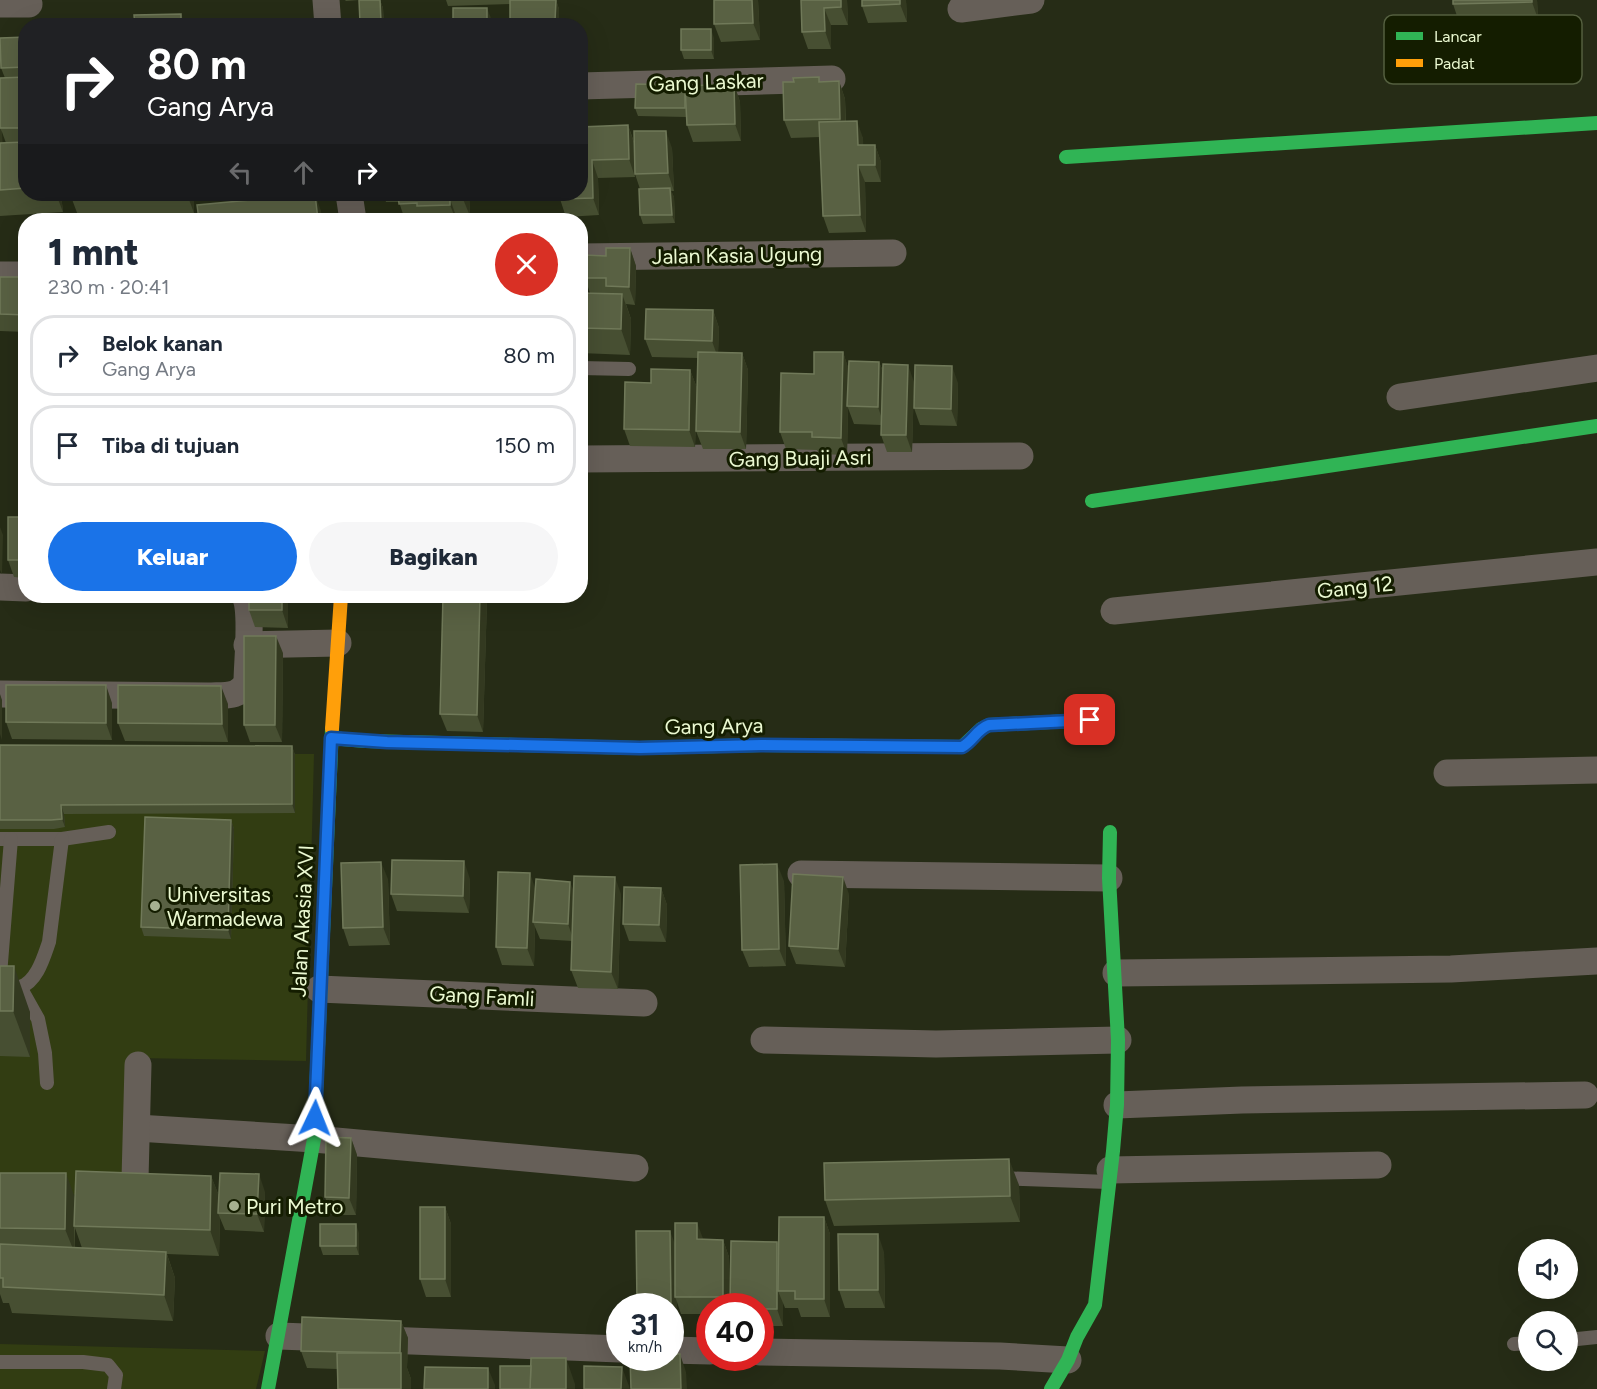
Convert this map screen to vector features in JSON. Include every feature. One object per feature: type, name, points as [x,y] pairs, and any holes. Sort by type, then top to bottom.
[{"type":"street","points":[[326,0],[327,18]]},
{"type":"street","points":[[961,9],[1031,0]]},
{"type":"street","points":[[0,4],[29,4]]},
{"type":"street","name":"Gang Laskar","points":[[588,86],[831,79]]},
{"type":"street","points":[[1066,157],[1597,123]]},
{"type":"street","name":"Jalan Kasia Ugung","points":[[588,257],[893,253]]},
{"type":"street","points":[[0,275],[18,275]]},
{"type":"street","points":[[1400,397],[1597,368]]},
{"type":"street","points":[[1092,501],[1597,426]]},
{"type":"street","name":"Gang Buaji Asri","points":[[588,459],[1020,456]]},
{"type":"street","name":"Gang 12","points":[[1114,611],[1597,562]]},
{"type":"street","points":[[0,587],[18,588]]},
{"type":"street","points":[[0,694],[208,696],[237,694],[243,690],[247,682],[246,603]]},
{"type":"street","name":"Jalan Akasia XVI","points":[[268,1389],[314,1139],[331,738],[341,603]]},
{"type":"street","points":[[247,645],[338,643]]},
{"type":"street","name":"Gang Arya","points":[[331,738],[640,748],[761,745],[962,747],[981,728],[989,725],[1090,720]]},
{"type":"street","points":[[1447,772],[1597,770]]},
{"type":"street","points":[[1051,1389],[1095,1305],[1117,1105],[1118,1040],[1109,878],[1110,832]]},
{"type":"street","points":[[801,874],[1109,878]]},
{"type":"street","points":[[1116,973],[1441,970],[1597,961]]},
{"type":"street","name":"Gang Famli","points":[[319,989],[644,1004]]},
{"type":"street","points":[[764,1041],[936,1044],[1118,1040]]},
{"type":"street","points":[[135,1179],[138,1065]]},
{"type":"street","points":[[1117,1105],[1242,1100],[1585,1095]]},
{"type":"street","points":[[137,1128],[314,1139],[635,1168]]},
{"type":"street","points":[[1109,1176],[1377,1164]]},
{"type":"street","points":[[279,1336],[606,1348]]},
{"type":"street","points":[[774,1352],[1000,1356],[1068,1360]]},
{"type":"lane","points":[[588,368],[629,369]]},
{"type":"lane","points":[[0,975],[5,839],[62,839],[109,832]]},
{"type":"lane","points":[[0,987],[20,987],[34,976],[49,942],[62,839]]},
{"type":"lane","points":[[20,987],[38,1019],[45,1053],[47,1083]]},
{"type":"lane","points":[[988,1178],[1109,1176]]},
{"type":"lane","points":[[1578,1339],[1597,1337]]},
{"type":"lane","points":[[1514,1344],[1518,1344]]},
{"type":"lane","points":[[0,1362],[83,1362],[108,1365],[116,1375],[114,1389]]},
{"type":"shaded area","name":"Universitas Warmadewa","points":[[0,754],[314,754],[306,1061],[135,1058],[132,1196],[0,1193]]},
{"type":"shaded area","points":[[0,1344],[265,1351],[256,1389],[0,1389]]},
{"type":"building","points":[[359,0],[380,0],[381,18],[360,18]]},
{"type":"building","points":[[510,0],[556,0],[555,18],[510,18]]},
{"type":"building","points":[[714,0],[752,0],[753,23],[714,24]]},
{"type":"building","points":[[801,0],[841,0],[841,7],[824,8],[825,31],[802,32]]},
{"type":"building","points":[[862,0],[900,0],[900,4],[862,6]]},
{"type":"building","points":[[1453,0],[1532,0],[1532,2],[1453,4]]},
{"type":"building","points":[[453,8],[487,8],[487,18],[453,18]]},
{"type":"building","points":[[181,14],[181,18],[134,18],[134,15]]},
{"type":"building","points":[[681,29],[711,29],[711,50],[681,50]]},
{"type":"building","points":[[18,37],[18,67],[1,68],[0,38]]},
{"type":"building","points":[[18,77],[18,128],[0,128],[0,78]]},
{"type":"building","points":[[819,77],[819,82],[839,81],[840,119],[784,120],[783,82],[794,82],[793,78]]},
{"type":"building","points":[[636,84],[685,85],[685,108],[635,108]]},
{"type":"building","points":[[734,84],[735,124],[687,125],[685,86]]},
{"type":"building","points":[[857,121],[858,145],[875,145],[875,165],[858,165],[860,215],[823,216],[819,122]]},
{"type":"building","points":[[628,125],[629,159],[592,160],[593,198],[588,198],[588,127]]},
{"type":"building","points":[[634,131],[666,131],[668,173],[635,174]]},
{"type":"building","points":[[18,142],[18,189],[0,190],[0,143]]},
{"type":"building","points":[[670,188],[672,215],[640,215],[639,189]]},
{"type":"building","points":[[240,201],[316,201],[317,213],[198,213],[197,205]]},
{"type":"building","points":[[399,201],[450,201],[450,205],[399,204]]},
{"type":"building","points":[[606,248],[630,248],[629,287],[606,286],[606,278],[588,278],[588,255],[606,256]]},
{"type":"building","points":[[0,277],[18,277],[18,315],[0,314]]},
{"type":"building","points":[[588,293],[622,294],[621,329],[588,328]]},
{"type":"building","points":[[646,309],[713,310],[712,341],[645,339]]},
{"type":"building","points":[[698,352],[742,353],[740,432],[696,431]]},
{"type":"building","points":[[814,352],[843,352],[841,438],[812,437],[812,432],[780,432],[781,373],[814,374]]},
{"type":"building","points":[[849,361],[879,362],[878,407],[847,406]]},
{"type":"building","points":[[883,364],[908,365],[906,435],[881,435]]},
{"type":"building","points":[[915,365],[952,366],[951,409],[914,408]]},
{"type":"building","points":[[651,369],[690,370],[689,430],[624,429],[625,382],[651,383]]},
{"type":"building","points":[[8,517],[18,517],[18,560],[8,560]]},
{"type":"building","points":[[249,603],[282,603],[282,610],[249,610]]},
{"type":"building","points":[[443,603],[480,603],[477,715],[440,714]]},
{"type":"building","points":[[244,636],[276,636],[275,725],[244,725]]},
{"type":"building","points":[[6,685],[106,685],[106,723],[6,722]]},
{"type":"building","points":[[118,685],[221,686],[222,724],[118,723]]},
{"type":"building","points":[[0,745],[292,746],[292,804],[61,805],[62,819],[0,820]]},
{"type":"building","points":[[145,817],[231,820],[228,930],[141,927]]},
{"type":"building","points":[[392,860],[464,861],[463,896],[391,894]]},
{"type":"building","points":[[381,862],[383,927],[343,928],[341,863]]},
{"type":"building","points":[[777,864],[779,949],[742,950],[740,865]]},
{"type":"building","points":[[498,872],[530,873],[527,948],[496,947]]},
{"type":"building","points":[[793,874],[843,877],[838,949],[789,946]]},
{"type":"building","points":[[574,876],[615,877],[611,972],[571,970]]},
{"type":"building","points":[[536,879],[570,882],[568,924],[533,922]]},
{"type":"building","points":[[624,887],[661,888],[659,925],[623,924]]},
{"type":"building","points":[[0,966],[14,966],[13,1011],[0,1011]]},
{"type":"building","points":[[326,1137],[351,1138],[349,1198],[325,1197]]},
{"type":"building","points":[[1009,1159],[1010,1196],[825,1200],[824,1163]]},
{"type":"building","points":[[76,1171],[211,1176],[210,1230],[74,1226]]},
{"type":"building","points":[[0,1173],[66,1173],[65,1229],[0,1228]]},
{"type":"building","points":[[220,1173],[259,1174],[257,1214],[218,1213]]},
{"type":"building","points":[[420,1207],[445,1207],[445,1279],[420,1279]]},
{"type":"building","points":[[779,1217],[824,1217],[824,1299],[795,1299],[795,1291],[778,1291]]},
{"type":"building","points":[[675,1223],[697,1223],[697,1239],[723,1240],[723,1293],[696,1293],[696,1297],[684,1297],[684,1293],[675,1293]]},
{"type":"building","points":[[320,1224],[356,1224],[356,1246],[320,1246]]},
{"type":"building","points":[[636,1231],[670,1231],[671,1293],[637,1293]]},
{"type":"building","points":[[838,1234],[878,1234],[878,1290],[839,1290]]},
{"type":"building","points":[[731,1241],[777,1242],[777,1309],[774,1309],[774,1293],[730,1293]]},
{"type":"building","points":[[0,1244],[166,1252],[164,1295],[3,1287],[3,1278],[0,1278]]},
{"type":"building","points":[[302,1317],[401,1321],[400,1353],[301,1351]]},
{"type":"building","points":[[337,1353],[401,1353],[401,1389],[338,1389]]},
{"type":"building","points":[[531,1358],[566,1358],[566,1389],[530,1389]]},
{"type":"building","points":[[500,1366],[531,1366],[530,1389],[500,1389]]},
{"type":"building","points":[[584,1366],[606,1367],[606,1371],[622,1371],[621,1389],[584,1389]]},
{"type":"building","points":[[425,1367],[488,1368],[488,1389],[424,1389]]},
{"type":"building","points":[[630,1371],[680,1371],[681,1389],[631,1389]]},
{"type":"traffic: fast","points":[[1066,157],[1597,123]]},
{"type":"traffic: fast","points":[[1092,501],[1597,426]]},
{"type":"traffic: fast","points":[[331,738],[365,741],[640,748],[761,745],[962,747],[981,729],[989,725],[1090,720]]},
{"type":"traffic: fast","points":[[268,1389],[314,1139],[332,729]]},
{"type":"traffic: fast","points":[[1051,1389],[1095,1305],[1113,1151],[1117,1105],[1118,1040],[1109,878],[1110,832]]},
{"type":"traffic: slow","points":[[332,729],[341,603]]},
{"type":"place","name":"Universitas Warmadewa","points":[[155,906]]},
{"type":"place","name":"Puri Metro","points":[[234,1206]]},
{"type":"route","points":[[315,1118],[331,738],[387,742],[640,748],[761,745],[962,747],[981,728],[989,725],[1090,720]]}]
